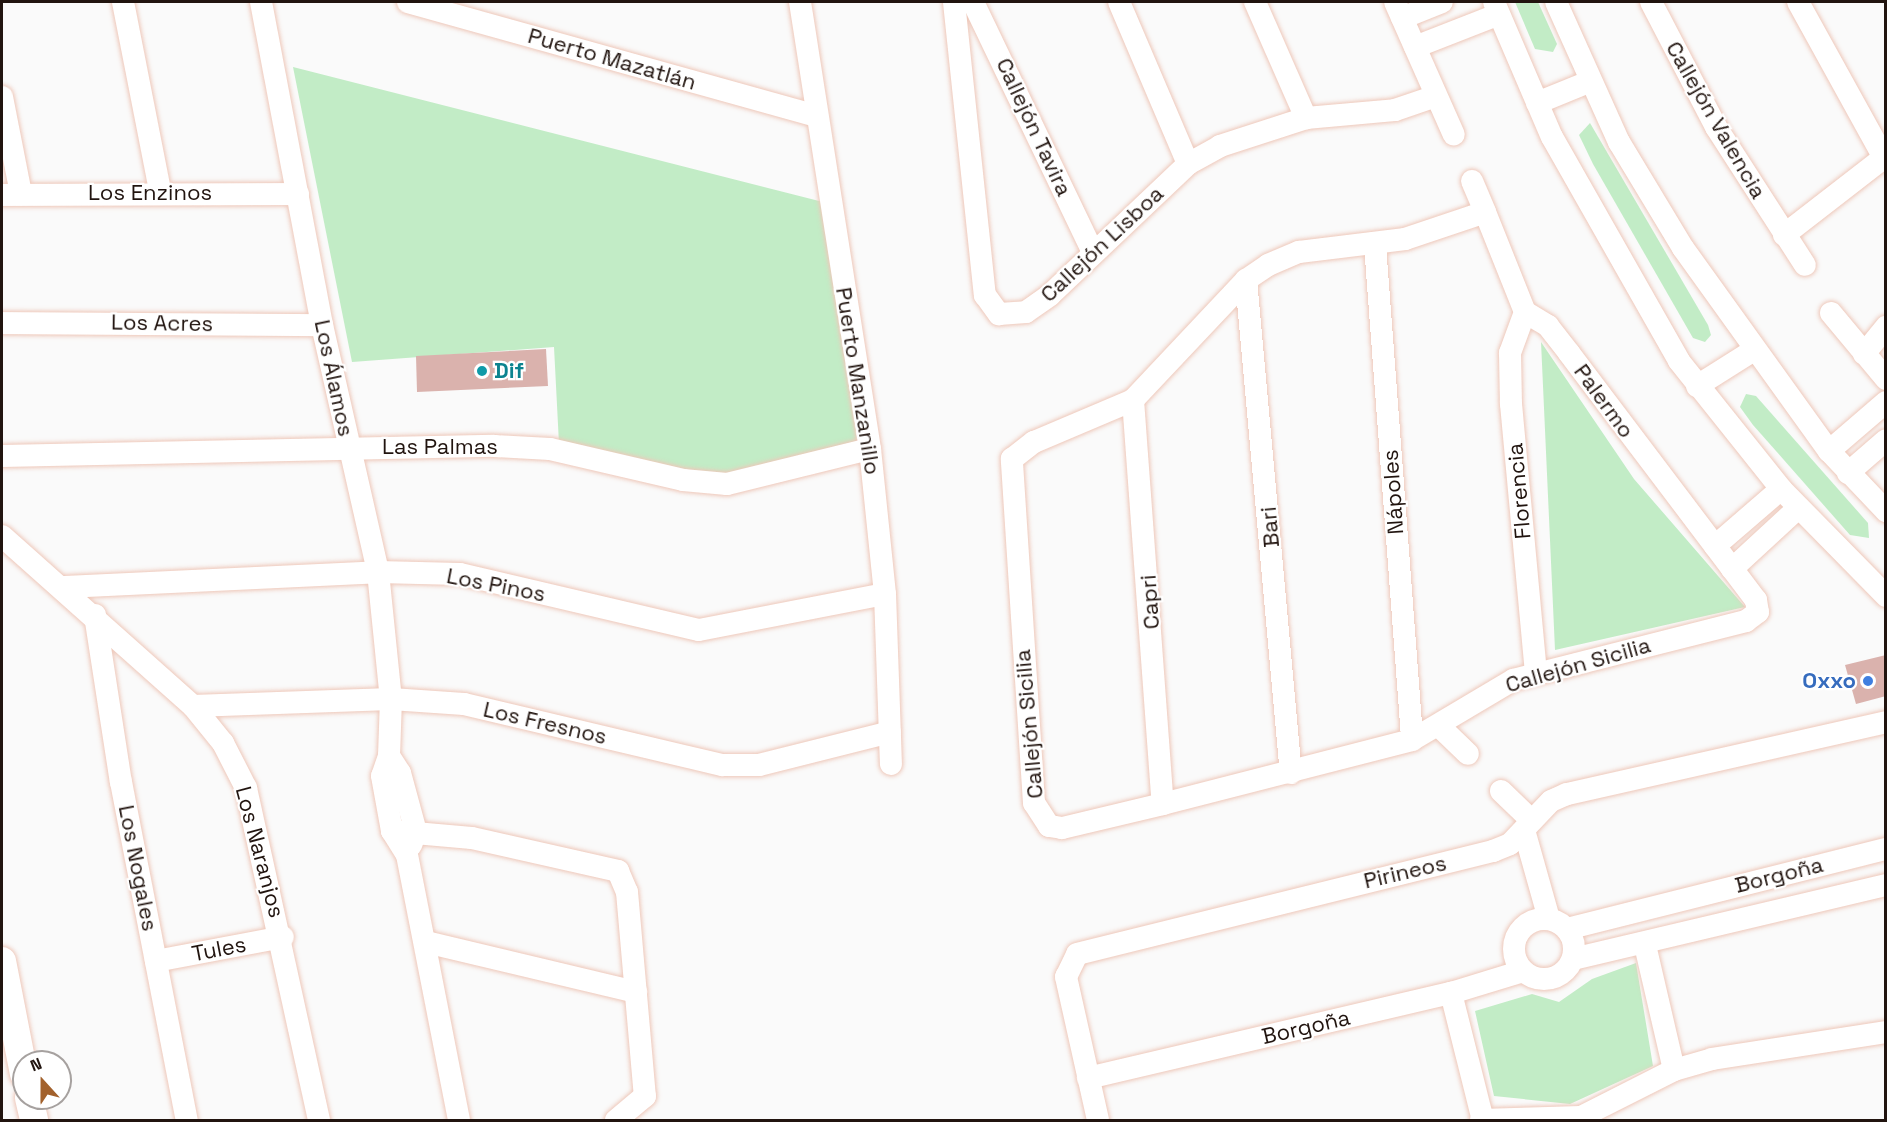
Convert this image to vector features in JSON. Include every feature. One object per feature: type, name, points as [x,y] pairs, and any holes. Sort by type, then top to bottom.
[{"type":"street","points":[[123,2],[160,191]]},
{"type":"street","name":"Los Álamos","points":[[261,2],[322,325],[348,448],[378,572],[391,699],[389,756],[382,776],[392,831]]},
{"type":"street","name":"Puerto Mazatlán","points":[[413,2],[815,116]]},
{"type":"street","name":"Puerto Manzanillo","points":[[800,2],[815,116],[870,449],[885,594],[891,764]]},
{"type":"street","name":"Callejón Lisboa","points":[[954,2],[990,306],[1012,316],[1026,312],[1188,164],[1256,132],[1306,118],[1395,110],[1436,96]]},
{"type":"street","name":"Callejón Tavira","points":[[974,2],[1093,252]]},
{"type":"street","points":[[1119,2],[1188,164]]},
{"type":"street","points":[[1255,2],[1306,118]]},
{"type":"street","points":[[1442,2],[1398,10],[1454,135]]},
{"type":"street","points":[[1556,2],[1591,81],[1631,161],[1754,350],[1829,451],[1886,511]]},
{"type":"street","name":"Callejón Valencia","points":[[1651,2],[1716,127],[1805,265]]},
{"type":"street","points":[[1784,235],[1885,157],[1798,2]]},
{"type":"street","points":[[1415,47],[1497,8],[1537,104],[1613,251],[1697,386],[1780,489],[1882,587]]},
{"type":"street","points":[[1537,104],[1591,81]]},
{"type":"street","points":[[2,97],[11,195]]},
{"type":"street","points":[[1472,181],[1525,312]]},
{"type":"street","name":"Los Enzinos","points":[[11,195],[160,191],[298,194]]},
{"type":"street","name":"Callejón Sicilia","points":[[1485,212],[1375,244],[1299,252],[1246,280],[1133,400],[1020,449],[1009,476],[1034,803],[1040,817],[1062,828],[1291,773],[1412,740],[1439,726],[1486,692],[1536,673],[1746,621],[1758,612]]},
{"type":"street","name":"Nápoles","points":[[1375,244],[1412,740]]},
{"type":"street","name":"Bari","points":[[1246,280],[1291,773]]},
{"type":"street","name":"Palermo","points":[[1525,312],[1548,326],[1756,600],[1758,612]]},
{"type":"street","name":"Florencia","points":[[1525,312],[1515,328],[1510,353],[1511,404],[1536,673]]},
{"type":"street","points":[[1831,313],[1886,379]]},
{"type":"street","name":"Los Acres","points":[[2,323],[322,325]]},
{"type":"street","points":[[1864,354],[1886,327]]},
{"type":"street","points":[[1697,386],[1754,350]]},
{"type":"street","name":"Capri","points":[[1133,400],[1163,804]]},
{"type":"street","points":[[1829,451],[1886,402]]},
{"type":"street","points":[[1848,473],[1886,440]]},
{"type":"street","name":"Las Palmas","points":[[2,456],[348,448],[550,449],[683,480],[727,484],[870,449]]},
{"type":"street","points":[[1715,546],[1780,489]]},
{"type":"street","points":[[1732,569],[1798,508]]},
{"type":"street","name":"Los Naranjos","points":[[2,536],[65,587],[193,706],[223,743],[246,788],[283,937],[319,1120]]},
{"type":"street","name":"Los Pinos","points":[[65,587],[378,572],[460,574],[699,630],[885,594]]},
{"type":"street","name":"Los Nogales","points":[[95,615],[156,961],[187,1120]]},
{"type":"street","name":"Los Fresnos","points":[[193,706],[391,699],[464,704],[723,765],[759,765],[890,732]]},
{"type":"street","name":"Pirineos","points":[[1098,1120],[1066,977],[1077,954],[1493,852],[1527,825],[1551,801],[1567,795],[1886,722]]},
{"type":"street","points":[[1439,726],[1468,754]]},
{"type":"street","points":[[389,756],[400,773],[416,832],[407,855]]},
{"type":"street","points":[[1501,791],[1527,825],[1558,924],[1574,959],[1551,979],[1523,971],[1514,955],[1517,937],[1530,923],[1558,924]]},
{"type":"street","points":[[392,831],[472,838],[618,870],[627,892],[645,1096],[616,1120]]},
{"type":"street","points":[[392,831],[407,855],[426,942],[459,1120]]},
{"type":"street","name":"Borgoña","points":[[1558,924],[1886,849]]},
{"type":"street","name":"Borgoña","points":[[1574,959],[1645,945],[1886,885]]},
{"type":"street","name":"Tules","points":[[156,961],[283,937]]},
{"type":"street","points":[[426,942],[636,992]]},
{"type":"street","points":[[1645,945],[1674,1070]]},
{"type":"street","points":[[2,961],[19,1050]]},
{"type":"street","name":"Borgoña","points":[[1089,1078],[1451,993],[1523,971]]},
{"type":"street","points":[[1451,993],[1482,1120],[1581,1117],[1674,1070],[1886,1032]]},
{"type":"green space","points":[[1515,2],[1538,2],[1557,44],[1553,52],[1535,49]]},
{"type":"green space","points":[[293,67],[823,202],[864,439],[732,480],[559,444],[554,347],[352,362]]},
{"type":"green space","points":[[1590,123],[1708,325],[1711,335],[1705,342],[1693,338],[1593,164],[1579,135]]},
{"type":"green space","points":[[1541,342],[1634,479],[1745,607],[1555,650]]},
{"type":"green space","points":[[1746,394],[1756,396],[1868,523],[1869,538],[1850,535],[1753,425],[1740,407]]},
{"type":"green space","points":[[1636,963],[1653,1066],[1570,1104],[1494,1096],[1475,1011],[1532,994],[1559,1002],[1592,979]]},
{"type":"building","name":"Dif","points":[[546,349],[548,386],[417,392],[416,356]]},
{"type":"building","name":"Oxxo","points":[[1886,655],[1886,696],[1856,704],[1845,665]]},
{"type":"place","name":"Dif","points":[[482,371]]},
{"type":"place","name":"Oxxo","points":[[1868,681]]}]
